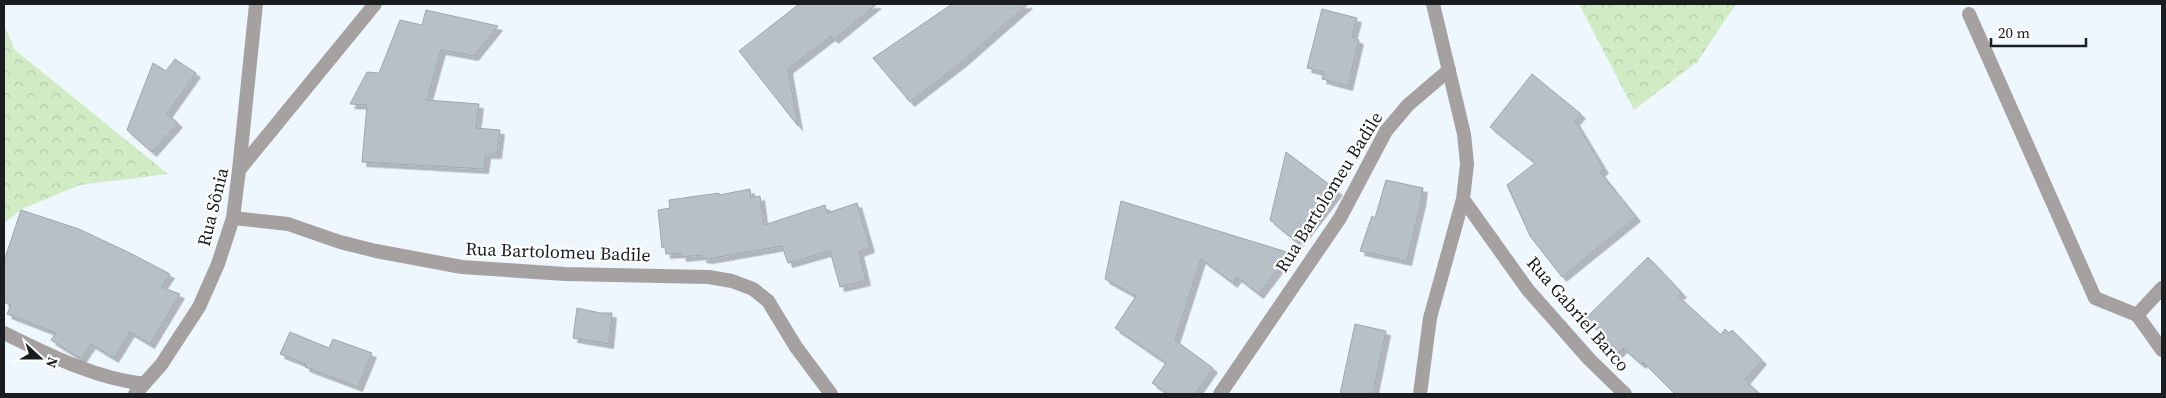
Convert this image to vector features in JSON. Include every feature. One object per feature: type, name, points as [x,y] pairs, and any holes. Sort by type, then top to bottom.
[{"type":"street","points":[[239,170],[256,4]]},
{"type":"street","name":"Rua Sônia","points":[[139,389],[179,341],[200,307],[218,264],[233,218],[239,170],[375,4]]},
{"type":"street","points":[[1420,394],[1430,318],[1463,199],[1467,164],[1464,134],[1433,4]]},
{"type":"street","points":[[1969,14],[2094,298],[2137,315],[2162,350]]},
{"type":"street","name":"Rua Bartolomeu Badile","points":[[1220,394],[1340,218],[1386,131],[1408,105],[1449,70]]},
{"type":"street","name":"Rua Gabriel Barco","points":[[1463,199],[1528,290],[1589,359],[1625,394]]},
{"type":"street","name":"Rua Bartolomeu Badile","points":[[233,218],[288,224],[340,242],[376,251],[462,267],[565,274],[709,276],[732,281],[754,289],[768,301],[796,348],[831,394]]},
{"type":"street","points":[[2137,315],[2162,288]]},
{"type":"street","points":[[4,333],[51,356],[97,375],[124,382],[139,389]]},
{"type":"green space","points":[[1579,4],[1736,4],[1697,62],[1634,110]]},
{"type":"green space","points":[[4,25],[15,50],[168,174],[80,185],[24,208],[4,223]]},
{"type":"building","points":[[799,4],[877,4],[834,39],[831,36],[788,69],[798,126],[739,51]]},
{"type":"building","points":[[952,4],[1028,4],[963,61],[910,102],[873,58]]},
{"type":"building","points":[[1322,9],[1357,18],[1352,37],[1359,40],[1348,86],[1322,79],[1324,72],[1307,68]]},
{"type":"building","points":[[426,10],[498,26],[474,56],[441,50],[427,100],[479,104],[476,128],[500,130],[497,154],[486,154],[484,169],[362,162],[367,105],[350,104],[367,72],[379,73],[400,20],[422,25]]},
{"type":"building","points":[[175,59],[196,73],[167,114],[178,123],[152,152],[127,130],[153,63],[166,71]]},
{"type":"building","points":[[1532,74],[1581,114],[1575,121],[1604,169],[1600,172],[1636,217],[1562,277],[1530,236],[1507,185],[1535,163],[1490,127]]},
{"type":"building","points":[[1286,152],[1338,191],[1298,243],[1270,220]]},
{"type":"building","points":[[1386,180],[1423,188],[1407,261],[1360,251],[1372,216],[1375,218]]},
{"type":"building","points":[[750,189],[751,198],[760,196],[764,225],[825,205],[827,213],[857,203],[870,248],[859,252],[866,281],[840,287],[830,251],[788,263],[782,246],[708,259],[702,258],[702,255],[682,257],[681,253],[666,254],[665,247],[662,248],[658,210],[670,208],[669,200],[719,193],[719,195]]},
{"type":"building","points":[[1121,201],[1290,253],[1259,294],[1237,277],[1233,283],[1201,259],[1175,340],[1213,368],[1195,394],[1168,394],[1152,383],[1166,363],[1115,328],[1136,296],[1105,279]]},
{"type":"building","points":[[21,210],[79,229],[170,274],[161,287],[180,294],[150,344],[130,332],[114,358],[91,344],[81,359],[51,340],[56,333],[7,314],[11,305],[4,302],[4,261]]},
{"type":"building","points":[[1648,257],[1682,293],[1678,296],[1721,335],[1725,329],[1729,333],[1732,330],[1762,360],[1745,380],[1760,394],[1675,394],[1643,362],[1641,364],[1623,348],[1618,353],[1586,318]]},
{"type":"building","points":[[577,308],[600,313],[612,313],[609,344],[573,338]]},
{"type":"building","points":[[1355,324],[1386,331],[1373,394],[1340,394]]},
{"type":"building","points":[[290,332],[329,348],[333,339],[372,353],[358,387],[305,367],[306,364],[280,354]]}]
